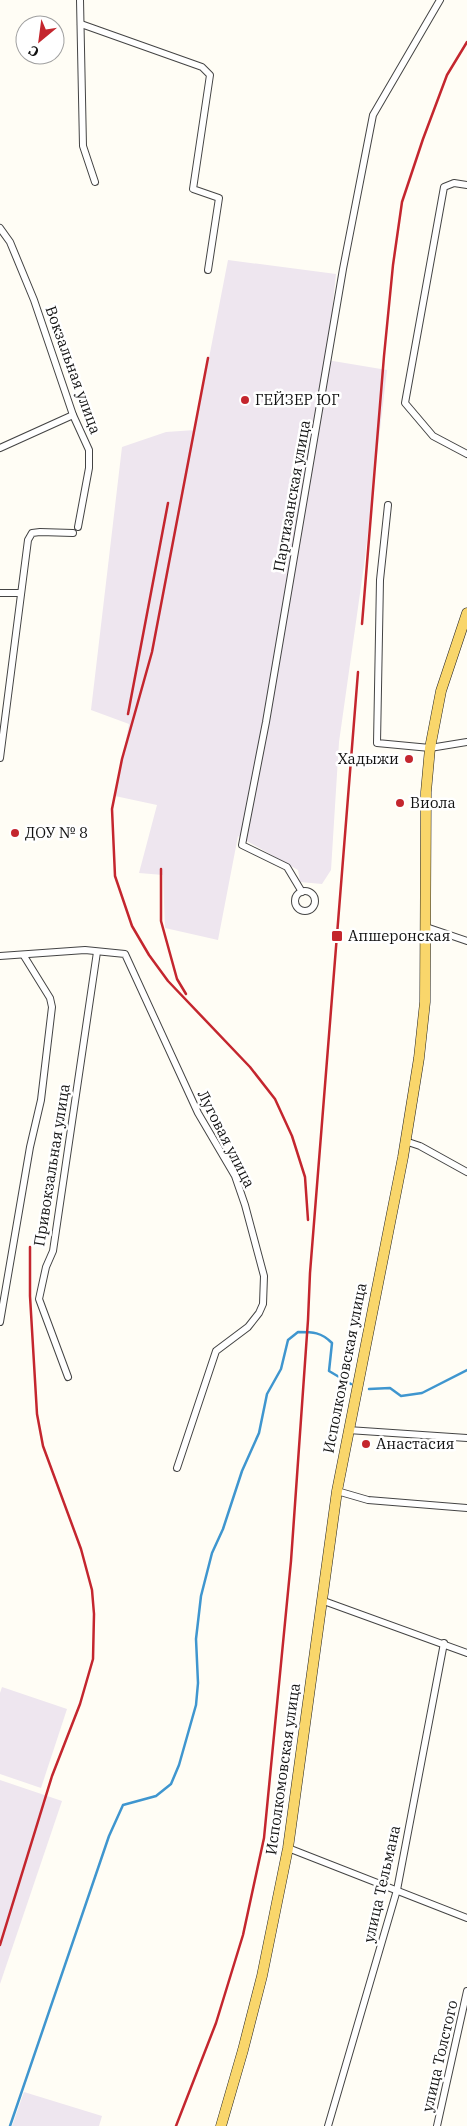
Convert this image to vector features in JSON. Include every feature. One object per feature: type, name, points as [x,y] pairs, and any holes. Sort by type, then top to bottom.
[{"type":"main road","name":"Исполкомовская улица","points":[[221,2126],[262,1976],[288,1848],[320,1600],[337,1491],[406,1141],[419,1058],[425,1002],[426,792],[430,748],[441,691],[467,613]]},
{"type":"street","points":[[80,0],[83,146],[95,182]]},
{"type":"street","name":"Партизанская улица","points":[[302,892],[287,867],[242,845],[268,712],[344,269],[373,115],[440,0]]},
{"type":"street","points":[[81,24],[202,67],[210,75],[193,189],[219,198],[208,270]]},
{"type":"street","points":[[466,183],[454,183],[444,187],[405,403],[433,436],[467,454]]},
{"type":"street","name":"Вокзальная улица","points":[[0,228],[10,242],[34,300],[73,415],[90,450],[89,468],[78,527]]},
{"type":"street","points":[[0,448],[73,415]]},
{"type":"street","points":[[388,505],[380,580],[377,742],[430,748],[467,742]]},
{"type":"street","points":[[0,758],[28,540],[32,533],[73,533]]},
{"type":"street","points":[[0,593],[21,594]]},
{"type":"street","points":[[426,927],[467,941]]},
{"type":"street","points":[[0,956],[24,956],[85,950],[98,952]]},
{"type":"street","name":"Луговая улица","points":[[98,952],[124,954],[198,1113],[235,1176],[245,1205],[264,1276],[263,1304],[259,1313],[248,1327],[216,1351],[177,1468]]},
{"type":"street","name":"Привокзальная улица","points":[[68,1377],[39,1299],[46,1267],[53,1251],[98,952]]},
{"type":"street","name":"Привокзальная улица","points":[[0,1322],[30,1147],[41,1100],[52,1007],[50,998],[24,956]]},
{"type":"street","points":[[406,1141],[420,1146],[467,1172]]},
{"type":"street","points":[[348,1430],[467,1438]]},
{"type":"street","points":[[337,1491],[368,1500],[467,1508]]},
{"type":"street","points":[[320,1600],[467,1652]]},
{"type":"street","name":"улица Тельмана","points":[[328,2126],[397,1890],[444,1643]]},
{"type":"street","points":[[288,1848],[467,1918]]},
{"type":"street","name":"улица Толстого","points":[[437,2126],[467,1991]]},
{"type":"shaded area","points":[[228,260],[336,274],[327,360],[387,370],[365,558],[339,742],[331,870],[322,884],[300,882],[298,870],[238,836],[218,940],[165,928],[163,875],[139,873],[157,805],[115,796],[129,724],[91,710],[122,447],[166,432],[195,430]]},
{"type":"shaded area","points":[[2,1687],[67,1709],[41,1788],[0,1774],[0,1693]]},
{"type":"shaded area","points":[[0,1780],[62,1801],[0,1984]]},
{"type":"shaded area","points":[[24,2092],[102,2116],[99,2126],[12,2126]]},
{"type":"waterway","points":[[10,2126],[109,1836],[123,1805],[156,1796],[171,1784],[179,1765],[196,1705],[198,1683],[196,1639],[201,1596],[212,1553],[223,1529],[242,1471],[259,1433],[267,1394],[281,1369],[288,1340],[298,1332],[312,1333],[324,1337],[332,1343],[329,1371],[351,1384]]},
{"type":"waterway","points":[[369,1389],[390,1388],[401,1396],[422,1393],[467,1370]]},
{"type":"railway","points":[[362,624],[384,356],[393,265],[402,202],[447,75],[467,42]]},
{"type":"railway","points":[[208,358],[152,652],[122,759],[112,809],[115,876],[132,926],[149,955],[168,981],[250,1067],[275,1099],[292,1136],[305,1177],[308,1220]]},
{"type":"railway","points":[[128,714],[168,503]]},
{"type":"railway","points":[[176,2126],[216,2023],[243,1935],[264,1838],[291,1561],[310,1273],[358,672]]},
{"type":"railway","points":[[161,869],[161,921],[177,979],[186,994]]},
{"type":"railway","points":[[0,1945],[52,1776],[80,1704],[93,1659],[94,1614],[92,1590],[81,1549],[43,1446],[37,1414],[30,1296],[30,1247]]},
{"type":"place","name":"ГЕЙЗЕР ЮГ","points":[[245,400]]},
{"type":"place","name":"Хадыжи","points":[[409,759]]},
{"type":"place","name":"Виола","points":[[400,803]]},
{"type":"place","name":"ДОУ № 8","points":[[15,833]]},
{"type":"place","name":"Апшеронская","points":[[337,936]]},
{"type":"place","name":"Анастасия","points":[[366,1444]]}]
